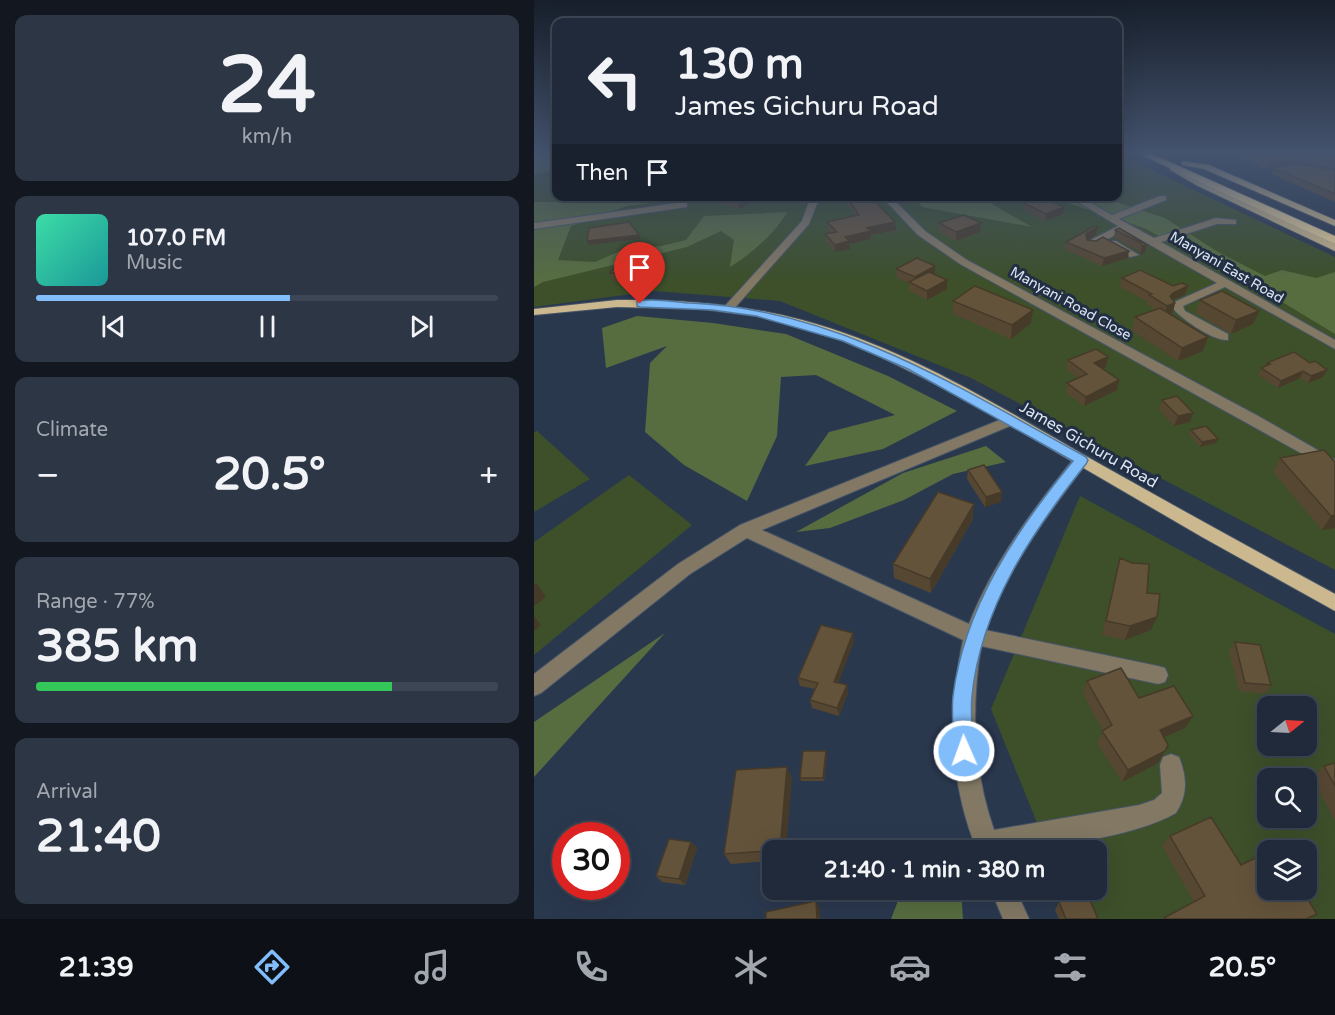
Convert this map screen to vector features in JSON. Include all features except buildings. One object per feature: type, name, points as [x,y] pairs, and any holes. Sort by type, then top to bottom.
[{"type":"highway","points":[[1239,196],[1335,234]]},
{"type":"highway","points":[[1248,196],[1335,240]]},
{"type":"main road","points":[[1226,196],[1335,248]]},
{"type":"main road","points":[[1273,196],[1335,223]]},
{"type":"main road","name":"James Gichuru Road","points":[[534,312],[594,305],[640,304],[728,309],[757,313],[846,338],[912,367],[1012,420],[1335,603]]},
{"type":"street","points":[[1112,219],[1163,198]]},
{"type":"street","points":[[728,309],[806,222],[814,201]]},
{"type":"street","name":"Manyani Road Close","points":[[890,201],[912,226],[959,261],[1255,420],[1335,467]]},
{"type":"street","name":"Manyani East Road","points":[[1081,201],[1335,345]]},
{"type":"street","points":[[534,226],[684,205]]},
{"type":"street","points":[[1153,242],[1216,221],[1233,222]]},
{"type":"street","points":[[1091,243],[1125,226]]},
{"type":"street","points":[[1102,238],[1134,255]]},
{"type":"street","points":[[1224,337],[1181,313],[1176,305],[1225,283]]},
{"type":"street","points":[[534,686],[684,569],[746,530],[1012,420]]},
{"type":"street","points":[[986,840],[965,769],[962,697],[974,636],[1002,573],[1043,508],[1081,460]]},
{"type":"street","points":[[746,530],[974,636],[1158,675]]},
{"type":"street","points":[[1022,840],[1166,808],[1172,799],[1175,784],[1171,765]]},
{"type":"street","points":[[1007,900],[1013,918]]},
{"type":"green space","points":[[534,196],[552,196],[552,201],[1122,201],[1122,196],[1206,196],[1335,257],[1335,570],[971,378],[780,301],[654,291],[534,307]]},
{"type":"green space","points":[[666,201],[627,206],[571,226],[558,260],[595,262],[627,248],[661,246],[686,240],[704,216],[788,212],[762,243],[730,267],[734,240],[721,231],[687,247],[543,282],[534,287],[534,202]]},
{"type":"green space","points":[[917,201],[987,201],[1032,227],[922,207]]},
{"type":"green space","points":[[1062,201],[1113,201],[1165,218],[1218,252],[1265,276],[1282,270],[1316,278],[1335,272],[1335,334],[1284,303],[1144,228]]},
{"type":"green space","points":[[637,316],[713,323],[786,334],[888,376],[957,411],[883,449],[805,466],[829,432],[895,415],[816,375],[781,377],[777,436],[747,501],[684,465],[645,432],[650,363],[667,346],[606,368],[602,328]]},
{"type":"green space","points":[[537,431],[590,479],[534,512],[534,432]]},
{"type":"green space","points":[[986,446],[1006,462],[953,474],[904,500],[830,528],[796,532],[903,473]]},
{"type":"green space","points":[[629,475],[692,525],[534,655],[534,542]]},
{"type":"green space","points":[[1080,496],[1335,634],[1335,919],[1075,919],[1067,900],[1107,900],[1107,840],[1044,840],[991,709]]},
{"type":"green space","points":[[665,633],[534,777],[534,722]]},
{"type":"green space","points":[[898,900],[962,900],[963,919],[891,919]]},
{"type":"route","points":[[640,304],[712,307],[757,313],[846,338],[912,367],[1081,460],[1043,508],[1002,573],[974,636],[962,697],[964,751]]}]
